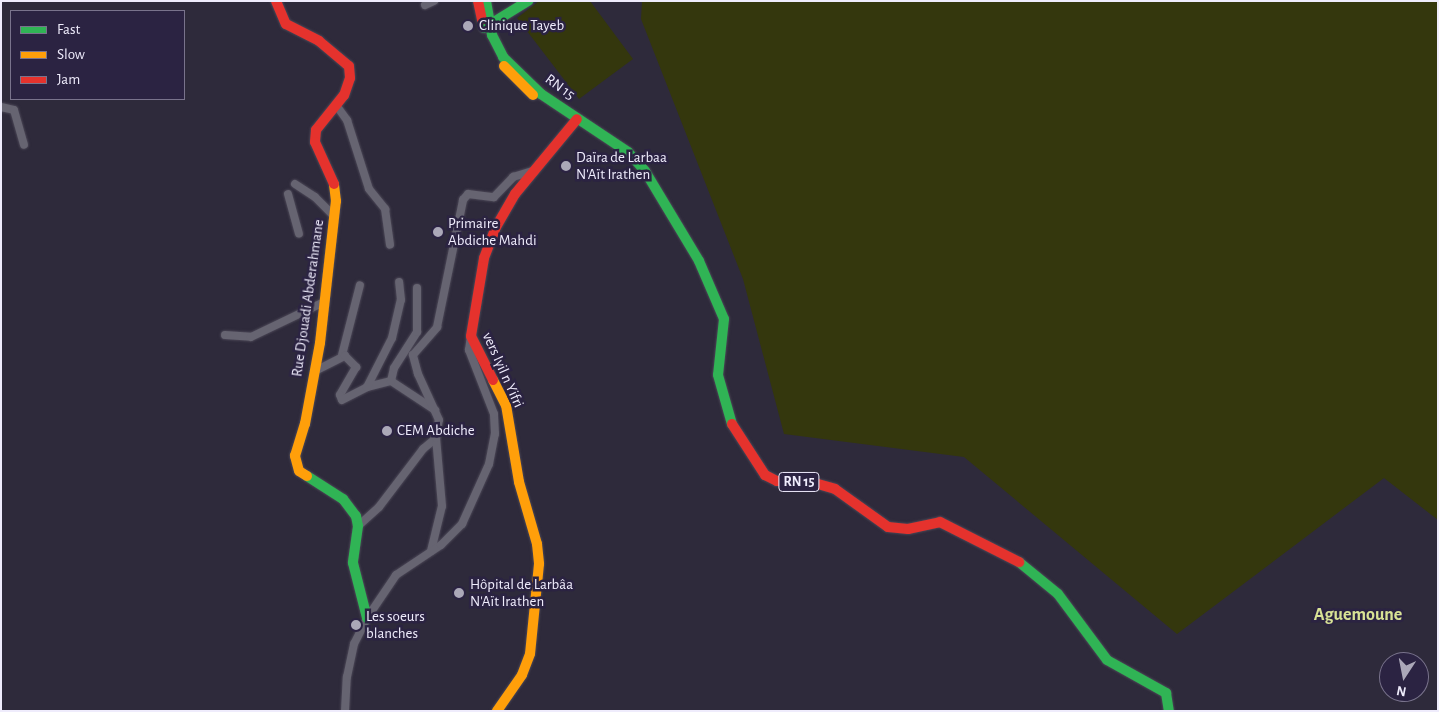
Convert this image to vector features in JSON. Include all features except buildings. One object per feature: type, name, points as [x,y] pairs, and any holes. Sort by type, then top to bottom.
[{"type":"main road","name":"Rue Djouadi Abderahmane","points":[[276,1],[286,24],[319,41],[349,66],[350,78],[344,95],[321,120],[315,142],[334,185],[335,217],[322,303],[320,343],[305,424],[296,449],[296,465],[299,471],[343,499],[352,508],[358,526]]},
{"type":"main road","name":"RN 15","points":[[478,1],[487,26],[503,57],[536,90],[607,137],[637,162],[699,261],[724,319],[718,375],[732,424],[765,475],[777,482],[818,483],[835,489],[888,527],[908,529],[923,523],[940,522],[1007,552],[1058,594],[1107,660],[1166,693],[1169,711]]},
{"type":"main road","name":"RN 15","points":[[486,1],[487,26]]},
{"type":"main road","points":[[487,26],[528,1]]},
{"type":"main road","name":"vers Iγil n Yifri","points":[[497,711],[522,675],[530,654],[539,564],[537,544],[519,482],[506,405],[471,336],[484,258],[493,235],[515,194],[575,117]]},
{"type":"main road","points":[[358,526],[353,563],[367,618]]},
{"type":"street","points":[[425,5],[434,1]]},
{"type":"street","points":[[336,105],[347,120],[369,189],[385,209],[390,245]]},
{"type":"street","points":[[1,107],[14,110],[24,145]]},
{"type":"street","points":[[431,551],[442,500],[436,438],[439,420],[437,411],[418,374],[413,355],[437,327],[463,200],[468,194],[494,196],[513,176],[533,171]]},
{"type":"street","points":[[295,184],[315,197],[335,217]]},
{"type":"street","points":[[288,194],[299,234]]},
{"type":"street","points":[[367,387],[392,338],[401,300],[399,282]]},
{"type":"street","points":[[315,371],[342,355],[360,285]]},
{"type":"street","points":[[391,381],[394,368],[417,332],[417,288]]},
{"type":"street","points":[[224,336],[251,337],[322,303]]},
{"type":"street","points":[[345,711],[347,677],[354,644],[367,618],[396,575],[431,551],[462,524],[488,464],[495,434],[494,414],[469,350],[471,336]]},
{"type":"street","points":[[342,355],[356,367],[340,399],[348,400],[367,387],[391,381],[437,411]]},
{"type":"street","points":[[358,526],[379,507],[423,449],[436,438]]},
{"type":"green space","points":[[539,1],[590,1],[633,59],[579,99],[517,18]]},
{"type":"green space","points":[[642,1],[1438,1],[1438,520],[1384,478],[1177,634],[964,457],[784,434],[743,279],[641,19]]},
{"type":"traffic: fast","points":[[486,1],[492,35],[503,57],[541,94],[628,152],[645,171],[699,261],[724,319],[718,375],[732,424]]},
{"type":"traffic: fast","points":[[484,28],[528,1]]},
{"type":"traffic: fast","points":[[307,476],[343,499],[356,516],[358,526],[353,563],[367,618]]},
{"type":"traffic: fast","points":[[1019,562],[1058,594],[1107,660],[1166,693],[1169,711]]},
{"type":"traffic: slow","points":[[504,66],[533,95]]},
{"type":"traffic: slow","points":[[307,476],[299,471],[295,456],[305,424],[320,343],[336,201],[334,184]]},
{"type":"traffic: slow","points":[[493,380],[506,405],[519,482],[537,544],[539,564],[530,654],[522,675],[497,711]]},
{"type":"traffic: jam","points":[[276,1],[286,24],[319,41],[349,66],[350,78],[344,95],[316,130],[315,142],[334,184]]},
{"type":"traffic: jam","points":[[478,1],[482,20]]},
{"type":"traffic: jam","points":[[493,380],[471,336],[484,258],[496,227],[515,194],[577,119]]},
{"type":"traffic: jam","points":[[732,424],[765,475],[777,481],[811,482],[835,489],[888,527],[908,529],[940,522],[1019,562]]},
{"type":"place","name":"Clinique Tayeb","points":[[468,26]]},
{"type":"place","name":"Daïra de Larbaa N'Aït Irathen","points":[[566,166]]},
{"type":"place","name":"Primaire Abdiche Mahdi","points":[[438,232]]},
{"type":"place","name":"CEM Abdiche","points":[[387,431]]},
{"type":"place","name":"Hôpital de Larbâa N'Aït Irathen","points":[[459,593]]},
{"type":"place","name":"Les soeurs blanches","points":[[356,625]]},
{"type":"district","name":"Aguemoune","points":[[1358,615]]}]
